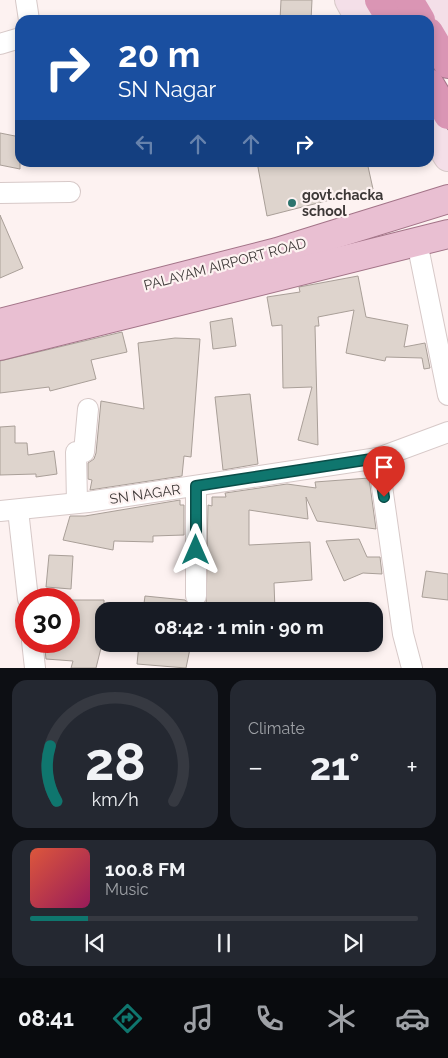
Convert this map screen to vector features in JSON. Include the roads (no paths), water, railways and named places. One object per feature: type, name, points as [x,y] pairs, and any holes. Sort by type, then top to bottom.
[{"type":"highway","points":[[379,0],[388,15]]},
{"type":"highway","points":[[409,0],[418,15]]},
{"type":"highway","points":[[434,40],[448,64]]},
{"type":"highway","points":[[434,91],[448,115]]},
{"type":"main road","name":"PALAYAM AIRPORT ROAD","points":[[0,323],[277,252],[448,198]]},
{"type":"main road","name":"PALAYAM AIRPORT ROAD","points":[[0,346],[448,234]]},
{"type":"street","points":[[26,0],[28,15]]},
{"type":"street","points":[[348,0],[357,15]]},
{"type":"street","points":[[432,0],[448,26]]},
{"type":"street","points":[[0,44],[15,40]]},
{"type":"street","points":[[434,135],[448,157]]},
{"type":"street","points":[[0,193],[70,192]]},
{"type":"street","points":[[418,242],[448,394]]},
{"type":"street","points":[[77,503],[76,452],[84,452],[88,409]]},
{"type":"street","name":"SN NAGAR","points":[[9,511],[196,486],[378,458],[448,432]]},
{"type":"street","points":[[378,458],[403,634],[412,668]]},
{"type":"street","points":[[196,486],[196,596]]},
{"type":"street","points":[[9,511],[26,588]]},
{"type":"street","points":[[33,653],[35,668]]},
{"type":"place","name":"govt.chacka school","points":[[292,203]]}]
